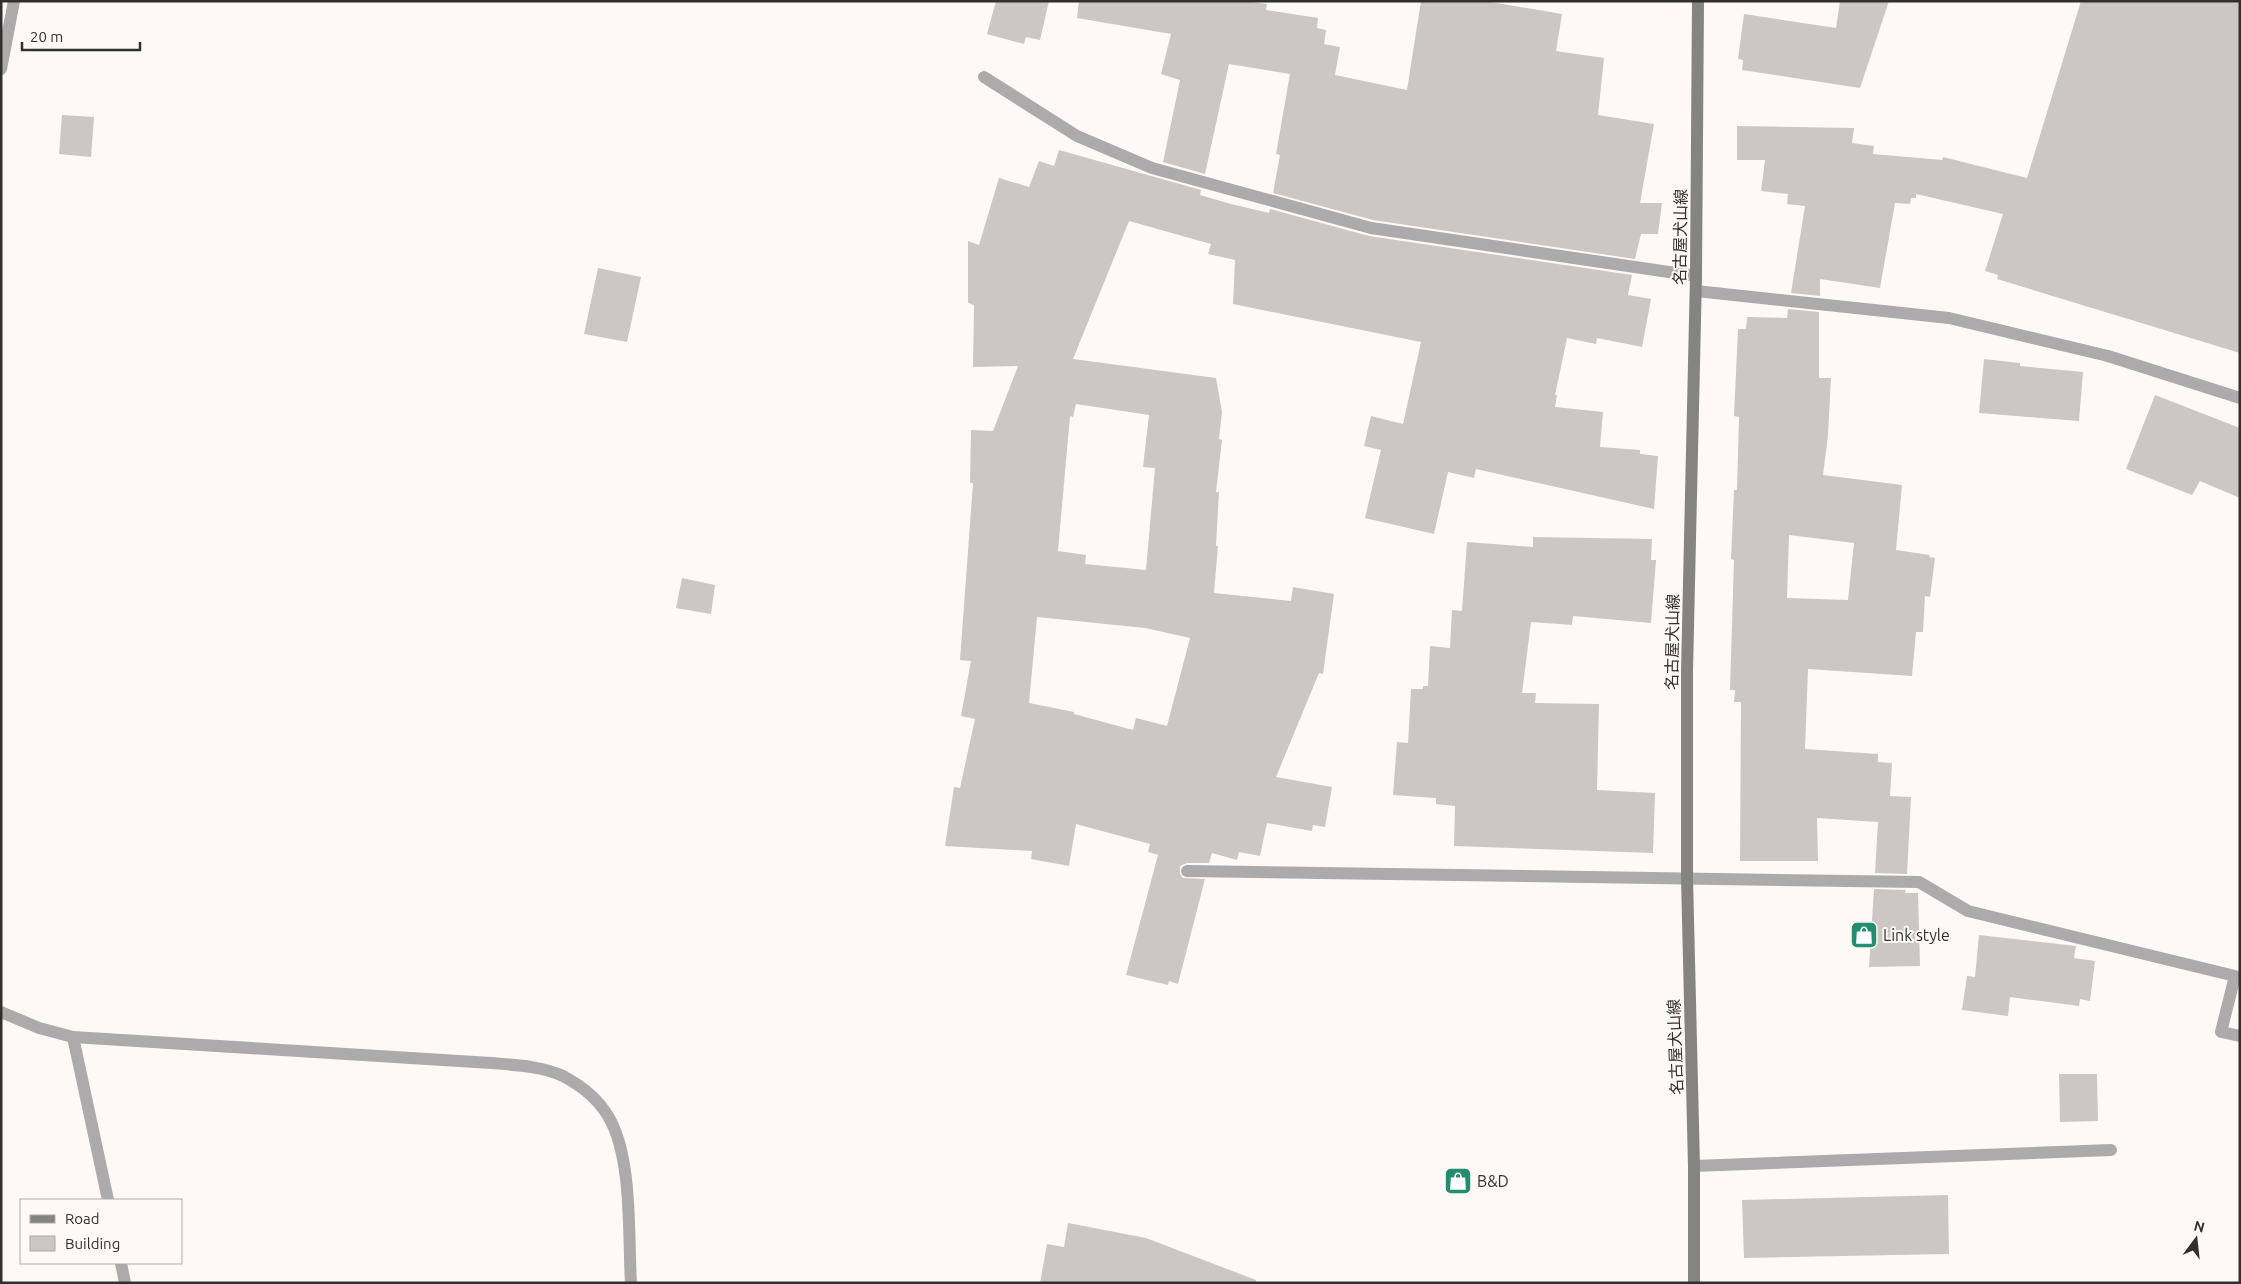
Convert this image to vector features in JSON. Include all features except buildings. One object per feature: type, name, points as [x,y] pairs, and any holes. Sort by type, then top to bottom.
[{"type":"main road","name":"名古屋犬山線","points":[[1694,1283],[1694,1166],[1687,878],[1688,661],[1696,291],[1698,1]]},
{"type":"street","points":[[1,69],[14,1]]},
{"type":"street","points":[[984,78],[1077,136],[1152,168],[1371,228],[1696,276]]},
{"type":"street","points":[[1696,291],[1949,318],[2108,356],[2240,398]]},
{"type":"street","points":[[1187,871],[1919,882],[1968,911],[2237,973],[2222,1032],[2240,1036]]},
{"type":"street","points":[[1,1012],[39,1028],[73,1037],[529,1066],[562,1076],[588,1092],[608,1116],[621,1147],[626,1182],[631,1283]]},
{"type":"street","points":[[73,1037],[108,1199]]},
{"type":"street","points":[[1694,1166],[2111,1150]]},
{"type":"street","points":[[121,1264],[125,1283]]},
{"type":"place","name":"Link style","points":[[1864,935]]},
{"type":"place","name":"B&D","points":[[1458,1181]]}]
